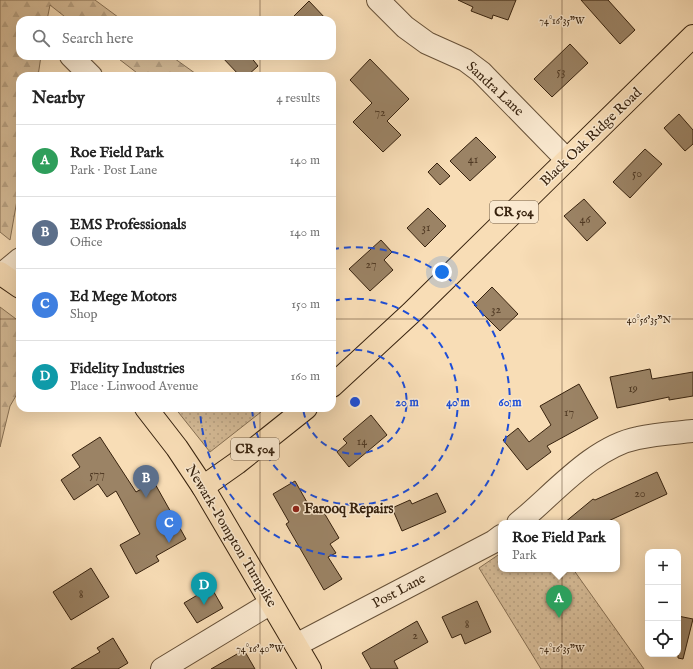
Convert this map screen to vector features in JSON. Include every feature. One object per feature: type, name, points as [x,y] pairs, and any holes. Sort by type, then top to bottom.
[{"type":"main road","name":"Black Oak Ridge Road","points":[[336,382],[411,313],[693,36]]},
{"type":"main road","points":[[1,273],[16,284]]},
{"type":"main road","name":"Newark-Pompton Turnpike","points":[[149,412],[177,448],[203,487],[310,669]]},
{"type":"main road","name":"CR 504","points":[[203,487],[237,464],[301,412]]},
{"type":"street","name":"Sandra Lane","points":[[378,0],[405,27],[427,43],[465,60],[481,72],[567,160]]},
{"type":"street","points":[[75,60],[87,72]]},
{"type":"street","points":[[1,273],[16,262]]},
{"type":"street","points":[[522,520],[592,460],[609,449],[637,438],[693,431]]},
{"type":"street","name":"Post Lane","points":[[296,645],[498,538]]},
{"type":"street","points":[[162,669],[271,603]]},
{"type":"green space","points":[[0,0],[95,0],[117,16],[64,16],[50,5],[48,16],[16,16],[16,60],[40,60],[39,72],[16,72],[16,206],[10,240],[0,232]]},
{"type":"green space","points":[[120,60],[177,60],[193,72],[136,72]]},
{"type":"green space","points":[[0,307],[16,319],[16,396],[10,406],[0,447]]},
{"type":"green space","points":[[178,412],[261,412],[210,452]]},
{"type":"green space","points":[[498,555],[498,572],[575,572],[644,669],[541,669],[479,568]]},
{"type":"building","points":[[458,0],[516,0],[508,20],[493,15],[492,19],[471,11],[473,7]]},
{"type":"building","points":[[581,0],[608,0],[635,30],[620,44]]},
{"type":"building","points":[[309,1],[323,16],[294,16]]},
{"type":"building","points":[[570,44],[588,63],[552,97],[534,79]]},
{"type":"building","points":[[370,59],[409,99],[387,121],[401,135],[383,152],[353,122],[372,103],[350,80]]},
{"type":"building","points":[[225,60],[253,60],[258,66],[251,72],[236,72]]},
{"type":"building","points":[[679,114],[693,130],[693,144],[685,151],[664,128]]},
{"type":"building","points":[[476,137],[496,157],[470,181],[450,161]]},
{"type":"building","points":[[645,149],[662,164],[630,198],[613,182]]},
{"type":"building","points":[[437,163],[450,176],[440,185],[428,172]]},
{"type":"building","points":[[584,199],[606,223],[587,241],[564,216]]},
{"type":"building","points":[[428,208],[446,226],[425,247],[407,228]]},
{"type":"building","points":[[381,240],[392,252],[384,260],[393,270],[370,291],[349,269]]},
{"type":"building","points":[[492,287],[518,314],[500,331],[474,305]]},
{"type":"building","points":[[650,369],[652,379],[693,372],[693,396],[669,400],[669,397],[617,408],[610,377]]},
{"type":"building","points":[[579,384],[598,418],[547,446],[551,452],[527,470],[503,440],[518,428],[529,442],[551,425],[540,406]]},
{"type":"building","points":[[371,415],[387,435],[349,467],[337,452],[347,443],[343,439]]},
{"type":"building","points":[[100,437],[136,492],[154,482],[186,539],[156,556],[159,561],[136,574],[120,545],[140,534],[116,491],[107,497],[98,484],[74,500],[61,480],[80,467],[72,455]]},
{"type":"building","points":[[657,472],[667,494],[611,520],[568,520],[593,499],[595,500]]},
{"type":"building","points":[[295,481],[312,511],[320,506],[339,538],[330,544],[336,553],[328,557],[342,579],[324,590],[286,524],[289,522],[273,494]]},
{"type":"building","points":[[437,493],[446,512],[402,531],[392,508],[410,500],[412,504]]},
{"type":"building","points":[[91,568],[109,597],[71,620],[53,592]]},
{"type":"building","points":[[211,587],[223,608],[197,623],[184,603]]},
{"type":"building","points":[[477,601],[491,632],[465,644],[461,634],[452,638],[442,617]]},
{"type":"building","points":[[681,617],[693,619],[683,659],[678,658],[681,657]]},
{"type":"building","points":[[417,621],[428,642],[394,661],[398,669],[371,669],[362,653]]},
{"type":"building","points":[[113,638],[128,663],[118,669],[71,669],[100,652],[97,648]]},
{"type":"building","points":[[244,650],[255,669],[211,669]]},
{"type":"place","name":"EMS Professionals","points":[[146,498]]},
{"type":"place","name":"Farooq Repairs","points":[[296,509]]},
{"type":"place","name":"Ed Mege Motors","points":[[169,543]]},
{"type":"place","name":"Fidelity Industries","points":[[204,605]]},
{"type":"place","name":"Roe Field Park","points":[[559,618]]}]
